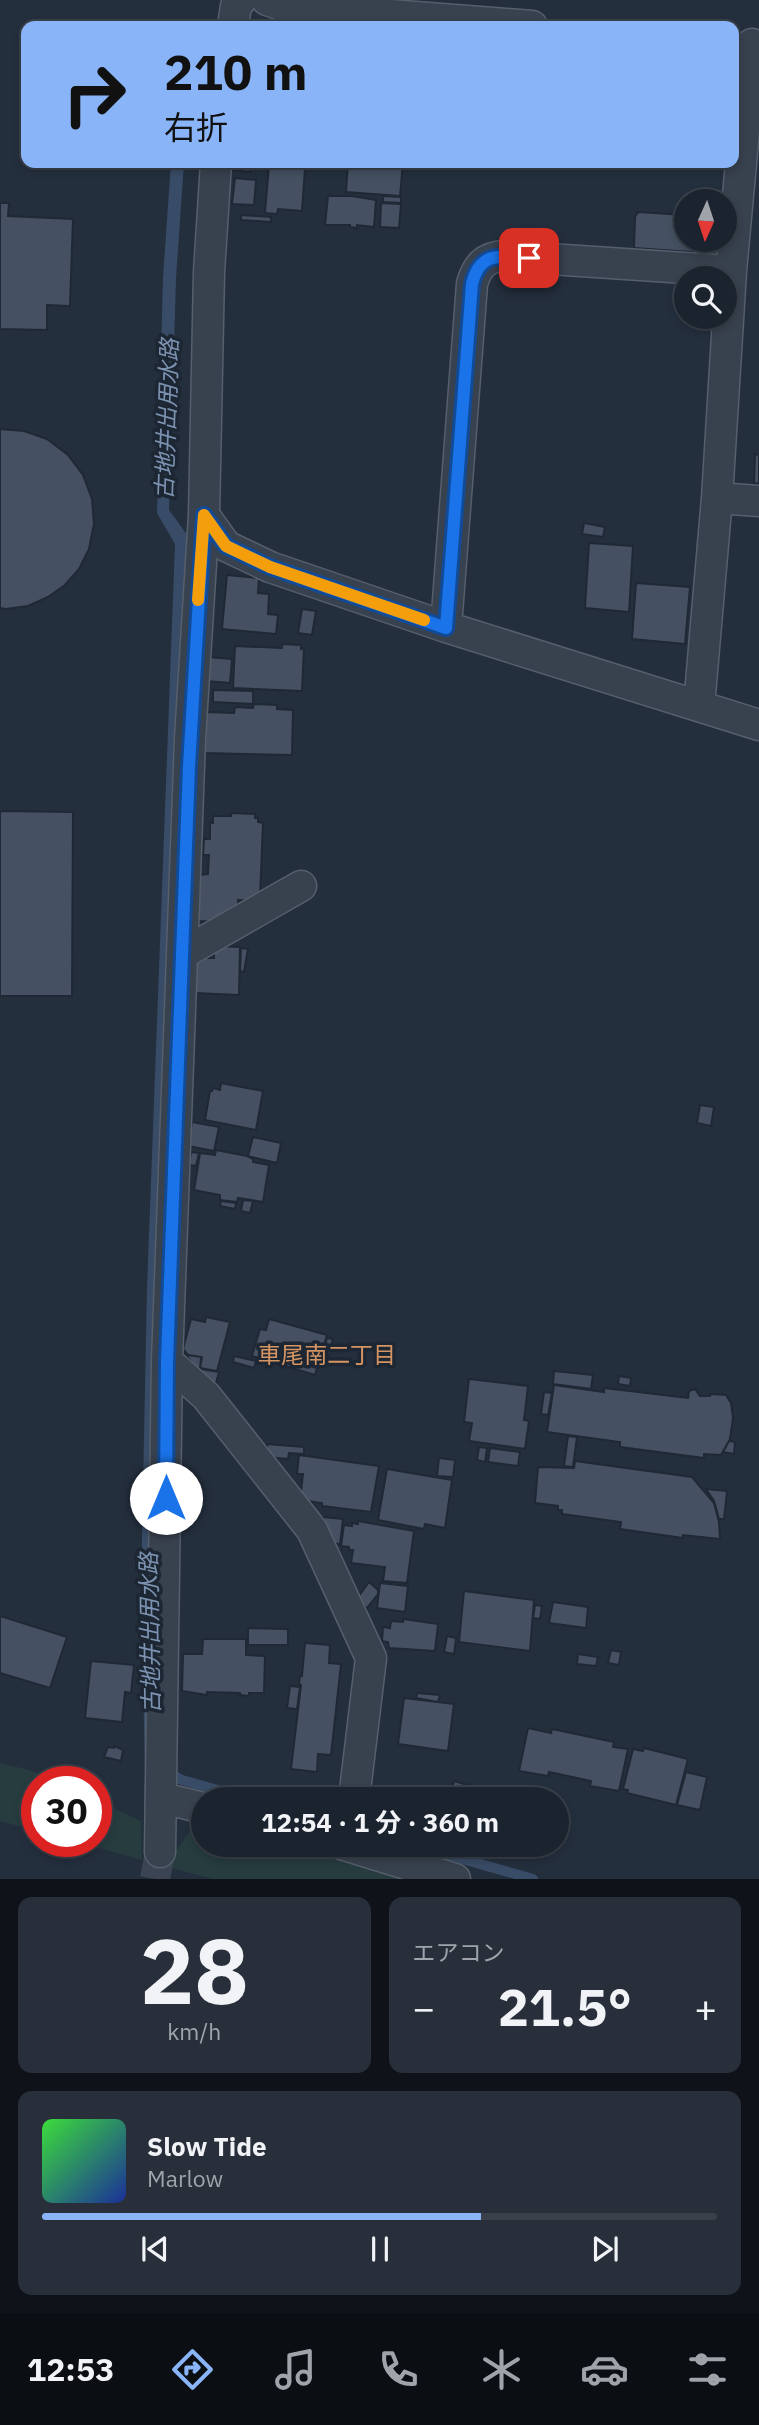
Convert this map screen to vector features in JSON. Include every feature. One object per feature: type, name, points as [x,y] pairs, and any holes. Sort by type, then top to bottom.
[{"type":"street","points":[[234,21],[236,6],[241,0]]},
{"type":"street","points":[[267,0],[286,7],[467,21]]},
{"type":"street","points":[[739,164],[748,43]]},
{"type":"street","points":[[160,1852],[163,1798],[167,1361],[190,739],[204,515],[209,272],[216,168]]},
{"type":"street","points":[[731,266],[739,168]]},
{"type":"street","points":[[446,628],[475,271],[487,259],[504,256],[674,267]]},
{"type":"street","points":[[699,706],[717,498],[727,329]]},
{"type":"street","points":[[717,498],[759,502]]},
{"type":"street","points":[[204,515],[226,546],[270,567],[446,628],[759,725]]},
{"type":"street","points":[[182,954],[301,886]]},
{"type":"street","points":[[167,1361],[206,1396],[312,1530],[370,1658],[355,1787]]},
{"type":"street","points":[[163,1798],[191,1805]]},
{"type":"street","points":[[384,1857],[455,1879]]},
{"type":"green space","points":[[0,1763],[21,1768],[21,1827],[0,1821]]},
{"type":"green space","points":[[112,1807],[141,1821],[142,1860],[112,1852]]},
{"type":"green space","points":[[191,1830],[191,1857],[326,1857],[407,1879],[213,1879],[165,1866]]},
{"type":"water","name":"古地井出用水路","points":[[171,168],[184,168],[176,278],[169,510],[188,536],[156,1808],[144,1806],[141,1588],[147,1288],[175,544],[157,513],[163,277]]},
{"type":"building","points":[[233,168],[250,168],[250,172]]},
{"type":"building","points":[[269,168],[305,168],[302,211],[278,209],[277,214],[265,213]]},
{"type":"building","points":[[348,168],[403,168],[400,196],[346,192]]},
{"type":"building","points":[[235,178],[256,180],[254,205],[232,204]]},
{"type":"building","points":[[328,196],[376,200],[374,227],[325,225]]},
{"type":"building","points":[[383,196],[401,197],[401,203],[383,202]]},
{"type":"building","points":[[0,203],[9,203],[8,216],[73,219],[70,306],[47,305],[47,330],[0,329]]},
{"type":"building","points":[[381,203],[401,204],[399,228],[380,227]]},
{"type":"building","points":[[638,212],[674,214],[674,251],[634,248],[635,217]]},
{"type":"building","points":[[241,215],[271,217],[271,222],[241,220]]},
{"type":"building","points":[[0,429],[24,431],[47,439],[68,455],[83,475],[92,499],[94,524],[89,549],[79,569],[65,585],[28,606],[6,609],[0,608]]},
{"type":"building","points":[[755,454],[759,455],[759,484],[754,483]]},
{"type":"building","points":[[584,523],[605,527],[603,537],[582,534]]},
{"type":"building","points":[[589,543],[633,546],[629,612],[585,608]]},
{"type":"building","points":[[227,575],[259,578],[258,593],[269,594],[268,614],[278,615],[276,634],[222,629]]},
{"type":"building","points":[[636,583],[690,587],[685,644],[632,639]]},
{"type":"building","points":[[302,609],[316,611],[312,635],[298,633]]},
{"type":"building","points":[[282,644],[301,645],[301,649],[304,648],[302,691],[233,688],[235,646],[282,648]]},
{"type":"building","points":[[207,657],[232,659],[230,683],[206,681]]},
{"type":"building","points":[[213,690],[253,691],[253,704],[213,702]]},
{"type":"building","points":[[254,704],[277,705],[277,709],[293,710],[292,755],[204,753],[206,712],[234,713],[235,707],[253,708]]},
{"type":"building","points":[[0,811],[73,812],[72,996],[0,996]]},
{"type":"building","points":[[231,813],[255,814],[258,822],[263,823],[260,897],[258,901],[238,900],[238,912],[222,922],[198,921],[200,875],[208,874],[209,855],[203,855],[204,839],[210,839],[210,822],[213,823],[213,816],[231,816]]},
{"type":"building","points":[[212,947],[240,947],[239,995],[195,993],[196,958],[214,958],[214,955],[211,955]]},
{"type":"building","points":[[241,948],[248,949],[244,972],[240,971]]},
{"type":"building","points":[[221,1083],[263,1091],[256,1130],[205,1120],[210,1091],[213,1088],[220,1090]]},
{"type":"building","points":[[700,1105],[714,1107],[711,1126],[697,1123]]},
{"type":"building","points":[[192,1122],[219,1127],[214,1151],[188,1146]]},
{"type":"building","points":[[253,1137],[281,1143],[277,1163],[248,1156]]},
{"type":"building","points":[[216,1150],[247,1156],[253,1159],[253,1162],[269,1165],[263,1202],[238,1198],[237,1202],[220,1200],[220,1195],[194,1190],[200,1153],[215,1155]]},
{"type":"building","points":[[191,1152],[199,1153],[196,1166],[189,1165]]},
{"type":"building","points":[[243,1200],[253,1201],[250,1213],[241,1211]]},
{"type":"building","points":[[221,1201],[236,1203],[235,1209],[220,1206]]},
{"type":"building","points":[[206,1317],[230,1322],[217,1371],[200,1368],[202,1357],[188,1355],[183,1349],[191,1319],[205,1322]]},
{"type":"building","points":[[269,1319],[327,1335],[315,1375],[252,1356],[260,1329],[266,1330]]},
{"type":"building","points":[[327,1338],[333,1339],[328,1359],[322,1357]]},
{"type":"building","points":[[183,1350],[188,1355],[201,1357],[200,1369],[219,1372],[215,1387],[198,1372]]},
{"type":"building","points":[[234,1356],[256,1361],[254,1368],[233,1362]]},
{"type":"building","points":[[554,1371],[593,1375],[591,1389],[553,1384]]},
{"type":"building","points":[[619,1376],[631,1378],[630,1386],[618,1384]]},
{"type":"building","points":[[469,1379],[528,1386],[524,1420],[529,1421],[525,1449],[469,1441],[472,1423],[464,1422]]},
{"type":"building","points":[[554,1385],[604,1392],[604,1388],[688,1398],[689,1391],[695,1389],[700,1396],[726,1395],[731,1403],[733,1418],[730,1439],[721,1455],[704,1454],[704,1458],[620,1447],[620,1442],[547,1432]]},
{"type":"building","points":[[544,1392],[552,1393],[548,1415],[541,1414]]},
{"type":"building","points":[[568,1436],[577,1437],[573,1467],[564,1466]]},
{"type":"building","points":[[729,1441],[735,1442],[734,1454],[723,1452]]},
{"type":"building","points":[[267,1444],[304,1447],[304,1454],[289,1453],[288,1459],[267,1457]]},
{"type":"building","points":[[479,1447],[487,1448],[485,1462],[477,1460]]},
{"type":"building","points":[[490,1448],[520,1452],[518,1466],[488,1462]]},
{"type":"building","points":[[299,1455],[379,1466],[371,1512],[322,1506],[322,1503],[300,1500],[303,1474],[297,1474]]},
{"type":"building","points":[[439,1458],[455,1460],[453,1477],[437,1476]]},
{"type":"building","points":[[575,1461],[692,1477],[714,1503],[720,1539],[683,1535],[683,1538],[620,1529],[621,1522],[562,1514],[558,1506],[535,1503],[538,1467],[574,1468]]},
{"type":"building","points":[[387,1469],[452,1480],[445,1528],[425,1524],[424,1529],[378,1520]]},
{"type":"building","points":[[706,1489],[727,1491],[724,1519],[719,1519],[714,1501]]},
{"type":"building","points":[[323,1517],[343,1519],[340,1544],[331,1543]]},
{"type":"building","points":[[358,1521],[414,1531],[407,1583],[383,1581],[385,1567],[351,1563],[353,1550],[341,1546],[344,1525],[352,1526],[352,1523],[358,1524]]},
{"type":"building","points":[[369,1582],[378,1590],[378,1594],[367,1608],[356,1600]]},
{"type":"building","points":[[380,1583],[408,1586],[405,1612],[377,1608]]},
{"type":"building","points":[[464,1591],[534,1600],[530,1651],[459,1642]]},
{"type":"building","points":[[553,1602],[588,1607],[586,1628],[549,1623]]},
{"type":"building","points":[[535,1605],[542,1606],[540,1619],[533,1618]]},
{"type":"building","points":[[0,1616],[67,1637],[50,1688],[0,1673]]},
{"type":"building","points":[[403,1619],[438,1624],[435,1651],[389,1648],[388,1642],[382,1641],[383,1627],[390,1628],[391,1621],[403,1622]]},
{"type":"building","points":[[248,1628],[288,1629],[288,1645],[248,1645]]},
{"type":"building","points":[[447,1636],[456,1638],[454,1654],[444,1652]]},
{"type":"building","points":[[203,1639],[246,1639],[246,1655],[265,1656],[264,1693],[249,1693],[249,1696],[240,1693],[207,1692],[207,1695],[182,1691],[183,1654],[202,1654]]},
{"type":"building","points":[[305,1643],[330,1645],[329,1663],[341,1664],[331,1755],[318,1754],[317,1772],[291,1769]]},
{"type":"building","points":[[611,1650],[621,1652],[619,1665],[608,1663]]},
{"type":"building","points":[[578,1654],[598,1657],[596,1666],[577,1664]]},
{"type":"building","points":[[91,1661],[134,1665],[131,1693],[125,1692],[122,1722],[85,1718]]},
{"type":"building","points":[[290,1686],[300,1687],[297,1709],[287,1708]]},
{"type":"building","points":[[417,1693],[440,1695],[438,1702],[416,1698]]},
{"type":"building","points":[[404,1698],[454,1704],[448,1751],[398,1744]]},
{"type":"building","points":[[528,1728],[551,1733],[552,1729],[614,1742],[613,1747],[628,1749],[619,1791],[590,1786],[591,1781],[549,1772],[548,1776],[519,1771]]},
{"type":"building","points":[[115,1746],[123,1750],[121,1761],[104,1757],[108,1747]]},
{"type":"building","points":[[644,1748],[688,1759],[676,1805],[627,1793],[628,1790],[623,1789],[633,1749],[643,1751]]},
{"type":"building","points":[[686,1772],[707,1777],[700,1810],[677,1805]]},
{"type":"building","points":[[454,1781],[474,1787],[452,1787]]},
{"type":"waterway","points":[[166,1771],[182,1780],[207,1787]]},
{"type":"waterway","points":[[456,1857],[533,1879]]},
{"type":"tunnel","points":[[155,1879],[160,1852]]},
{"type":"slow traffic","points":[[198,600],[204,515],[226,546],[270,567],[424,620]]},
{"type":"district","name":"車尾南二丁目","points":[[327,1354]]},
{"type":"route","points":[[166,1498],[167,1361],[189,766],[204,515],[226,546],[270,567],[446,628],[472,284],[475,271],[487,259],[504,256],[529,258]]}]
